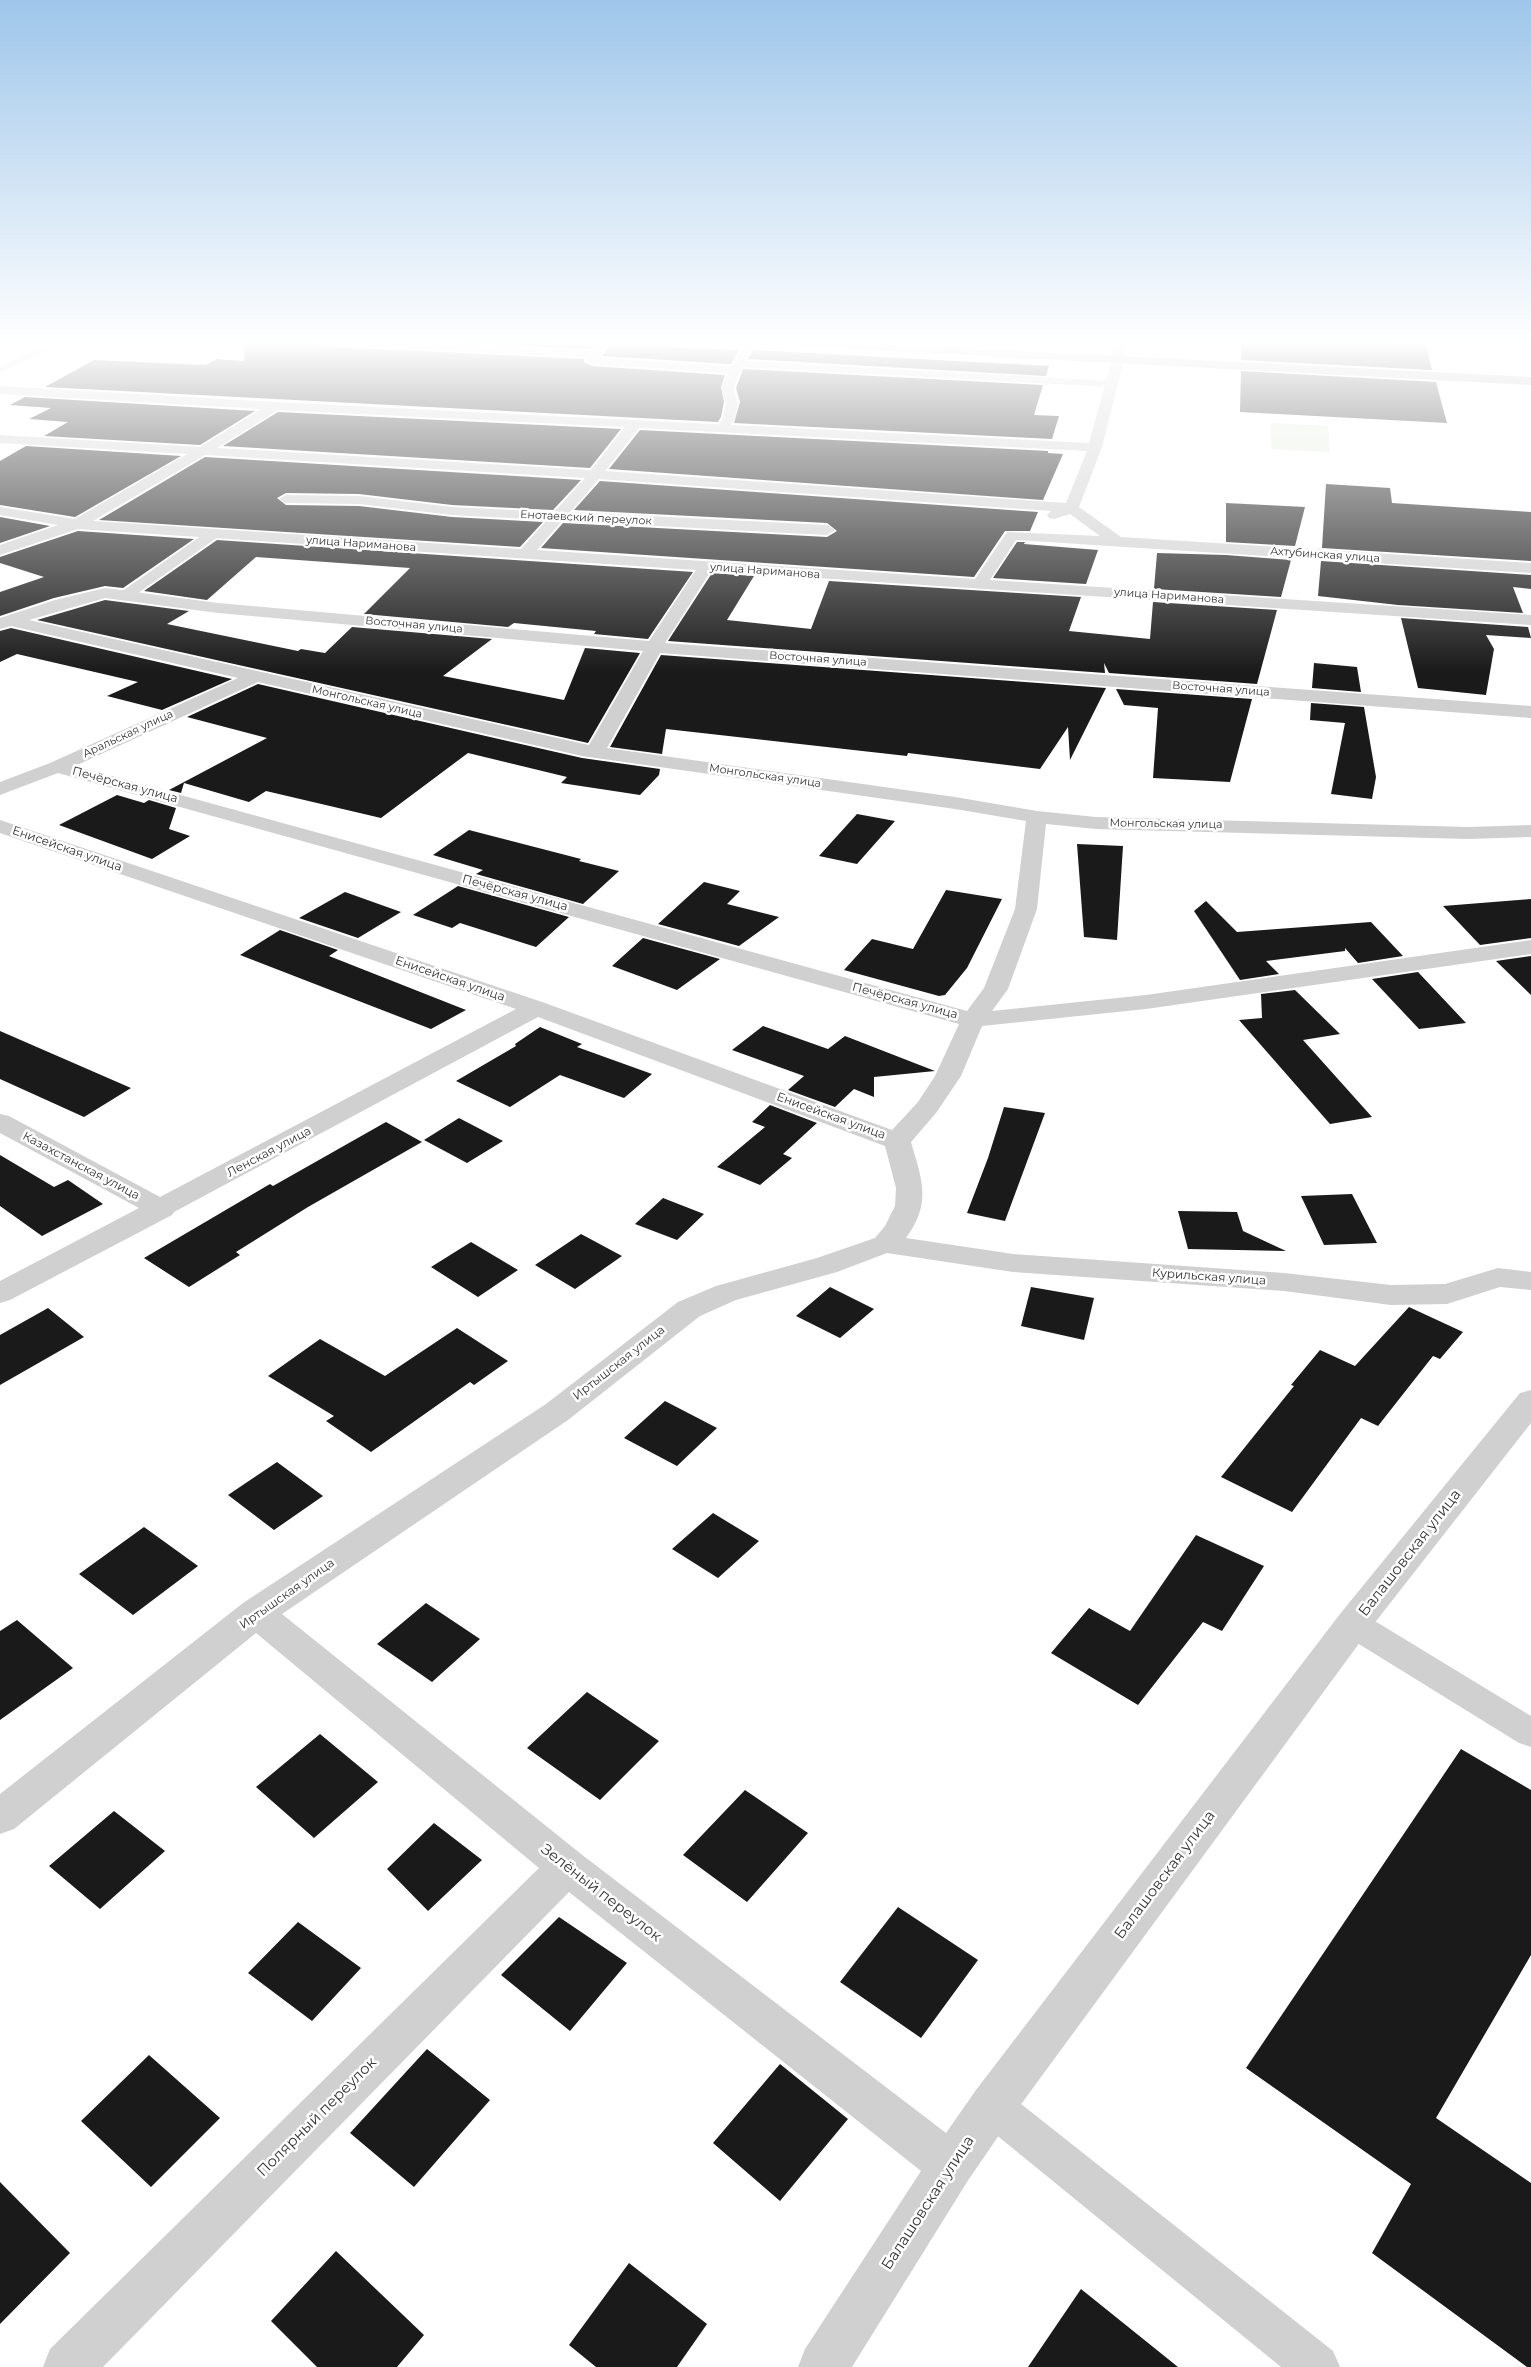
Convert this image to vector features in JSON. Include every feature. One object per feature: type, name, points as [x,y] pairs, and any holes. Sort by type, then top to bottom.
[{"type":"street","points":[[0,550],[77,524],[201,451]]},
{"type":"street","points":[[228,451],[595,474],[1071,508],[1118,542]]},
{"type":"street","points":[[525,554],[613,451]]},
{"type":"street","points":[[979,585],[1012,535],[1071,508],[1093,451]]},
{"type":"street","name":"Енотаевский переулок","points":[[286,499],[359,500],[452,511],[827,530]]},
{"type":"street","name":"улица Нариманова","points":[[0,511],[77,524],[213,534],[1531,620]]},
{"type":"street","name":"Ахтубинская улица","points":[[1012,535],[1531,568]]},
{"type":"street","points":[[595,752],[654,647],[706,567]]},
{"type":"street","name":"Восточная улица","points":[[6,622],[106,593],[228,609],[654,647],[1531,712]]},
{"type":"street","name":"Монгольская улица","points":[[6,622],[595,752],[955,803],[1037,817],[1096,823],[1468,833],[1531,831]]},
{"type":"street","name":"Аральская улица","points":[[0,789],[57,767],[254,676]]},
{"type":"street","name":"Печёрская улица","points":[[57,767],[973,1020]]},
{"type":"street","points":[[885,1244],[897,1230],[909,1206],[910,1188],[898,1141],[927,1107],[948,1076],[973,1020],[996,989],[1026,909],[1037,817]]},
{"type":"street","name":"Енисейская улица","points":[[0,826],[536,1008],[898,1141]]},
{"type":"street","points":[[973,1020],[1146,1002],[1531,947]]},
{"type":"street","name":"Ленская улица","points":[[0,1293],[162,1209],[536,1008]]},
{"type":"street","name":"Казахстанская улица","points":[[0,1122],[162,1209]]},
{"type":"street","name":"Курильская улица","points":[[885,1244],[1013,1263],[1284,1282],[1391,1295],[1447,1294],[1498,1277],[1531,1281]]},
{"type":"street","name":"Иртышская улица","points":[[0,1816],[256,1613],[557,1412],[689,1309],[726,1293],[827,1266],[885,1244]]},
{"type":"street","name":"Балашовская улица","points":[[823,2367],[951,2166],[992,2106],[1354,1624],[1531,1401]]},
{"type":"street","name":"Зелёный переулок","points":[[256,1613],[567,1867],[951,2166]]},
{"type":"street","name":"Полярный переулок","points":[[68,2367],[567,1867]]},
{"type":"lane","points":[[126,595],[213,534]]},
{"type":"lane","points":[[1354,1624],[1531,1733]]},
{"type":"lane","points":[[992,2106],[1317,2367]]},
{"type":"building","points":[[17,451],[111,451],[181,456],[75,517],[0,505],[0,461]]},
{"type":"building","points":[[314,451],[603,451],[590,468]]},
{"type":"building","points":[[623,451],[1048,451],[1048,453],[1063,454],[1043,500],[609,469]]},
{"type":"building","points":[[205,457],[581,480],[553,510],[452,505],[359,494],[286,493],[277,498],[286,505],[359,506],[452,517],[543,522],[520,547],[99,520]]},
{"type":"building","points":[[600,481],[1038,512],[1030,531],[1005,531],[974,577],[541,548],[563,523],[827,537],[837,531],[827,523],[574,510]]},
{"type":"building","points":[[1326,484],[1390,488],[1392,503],[1531,512],[1531,561],[1322,548]]},
{"type":"building","points":[[1226,503],[1305,507],[1295,546],[1226,542]]},
{"type":"building","points":[[0,517],[50,526],[0,543]]},
{"type":"building","points":[[78,531],[194,539],[123,588],[105,586],[54,598],[0,616],[0,592],[44,577],[0,563],[0,557]]},
{"type":"building","points":[[217,540],[693,572],[648,639],[594,634],[596,631],[514,623],[508,627],[364,614],[410,568],[256,557],[207,600],[144,591]]},
{"type":"building","points":[[1017,542],[1098,550],[1086,584],[993,578]]},
{"type":"building","points":[[1157,553],[1226,555],[1291,560],[1281,597],[1154,589]]},
{"type":"building","points":[[1321,561],[1531,575],[1531,589],[1513,587],[1523,613],[1398,605],[1318,596]]},
{"type":"building","points":[[712,573],[754,576],[727,620],[811,629],[829,581],[1081,597],[1069,631],[1150,639],[1153,602],[1277,610],[1257,684],[1109,673],[1104,663],[1105,673],[668,641]]},
{"type":"building","points":[[105,600],[189,611],[167,624],[298,651],[301,649],[325,653],[352,627],[492,639],[443,676],[564,700],[585,648],[640,653],[588,743],[37,620]]},
{"type":"building","points":[[1401,618],[1528,627],[1531,638],[1486,635],[1494,649],[1486,695],[1418,688]]},
{"type":"building","points":[[11,628],[232,679],[162,710],[107,696],[138,682],[17,654],[0,662],[0,631]]},
{"type":"building","points":[[661,655],[1106,688],[1070,760],[1068,727],[1040,769],[908,753],[907,756],[666,729],[662,754],[610,747]]},
{"type":"building","points":[[1314,663],[1357,667],[1361,692],[1312,688]]},
{"type":"building","points":[[258,684],[582,758],[660,769],[659,775],[640,795],[561,783],[567,777],[468,753],[381,818],[266,791],[249,802],[184,783],[181,793],[169,790],[267,738],[187,717]]},
{"type":"building","points":[[1116,689],[1252,699],[1230,782],[1153,778],[1158,708],[1124,705]]},
{"type":"building","points":[[1311,703],[1364,707],[1376,777],[1372,799],[1331,794],[1345,723],[1310,720]]},
{"type":"building","points":[[117,795],[144,803],[149,800],[176,808],[169,829],[190,836],[152,859],[59,825]]},
{"type":"building","points":[[857,814],[895,821],[857,864],[819,856]]},
{"type":"building","points":[[469,830],[581,859],[579,861],[619,871],[583,904],[476,874],[483,870],[433,855]]},
{"type":"building","points":[[1077,844],[1123,846],[1117,940],[1084,937]]},
{"type":"building","points":[[704,882],[740,891],[727,904],[779,917],[739,946],[658,924]]},
{"type":"building","points":[[458,886],[569,917],[536,947],[460,923],[452,928],[413,915]]},
{"type":"building","points":[[946,890],[1002,899],[967,968],[945,995],[939,996],[844,970],[872,939],[913,949]]},
{"type":"building","points":[[345,892],[401,912],[358,938],[299,918]]},
{"type":"building","points":[[1531,899],[1531,938],[1480,945],[1443,906]]},
{"type":"building","points":[[1206,901],[1237,932],[1371,922],[1403,956],[1358,963],[1345,948],[1345,951],[1266,961],[1279,974],[1240,980],[1194,911]]},
{"type":"building","points":[[280,930],[338,950],[329,956],[466,1010],[431,1029],[240,955]]},
{"type":"building","points":[[643,938],[720,959],[677,990],[612,966]]},
{"type":"building","points":[[1531,956],[1531,995],[1496,961]]},
{"type":"building","points":[[1418,972],[1466,1023],[1419,1029],[1372,979]]},
{"type":"building","points":[[1295,990],[1340,1034],[1303,1040],[1372,1117],[1330,1124],[1239,1020],[1262,1018],[1261,994]]},
{"type":"building","points":[[763,1026],[828,1049],[845,1036],[935,1071],[874,1077],[874,1097],[854,1089],[835,1107],[788,1090],[804,1076],[732,1050]]},
{"type":"building","points":[[540,1027],[582,1044],[577,1047],[652,1074],[624,1098],[560,1075],[510,1107],[456,1081],[516,1046],[515,1044]]},
{"type":"building","points":[[0,1031],[131,1088],[84,1117],[0,1079]]},
{"type":"building","points":[[770,1105],[817,1123],[783,1154],[792,1158],[760,1185],[717,1167],[765,1127],[752,1122]]},
{"type":"building","points":[[1004,1107],[1045,1113],[1005,1221],[967,1213],[988,1158]]},
{"type":"building","points":[[459,1118],[503,1141],[467,1163],[424,1140]]},
{"type":"building","points":[[386,1122],[422,1142],[308,1207],[236,1252],[240,1255],[189,1287],[144,1258],[270,1184],[273,1186]]},
{"type":"building","points":[[0,1155],[54,1187],[68,1180],[103,1204],[42,1236],[0,1206]]},
{"type":"building","points":[[1352,1194],[1377,1243],[1324,1245],[1301,1196]]},
{"type":"building","points":[[663,1198],[704,1214],[677,1240],[635,1224]]},
{"type":"building","points":[[1178,1211],[1237,1212],[1243,1231],[1286,1251],[1188,1249]]},
{"type":"building","points":[[581,1234],[622,1256],[575,1289],[535,1265]]},
{"type":"building","points":[[471,1242],[518,1270],[478,1297],[431,1267]]},
{"type":"building","points":[[830,1287],[874,1309],[840,1338],[796,1316]]},
{"type":"building","points":[[1031,1287],[1094,1298],[1084,1340],[1021,1326]]},
{"type":"building","points":[[1409,1307],[1463,1332],[1440,1359],[1433,1356],[1378,1426],[1361,1418],[1292,1512],[1221,1477],[1294,1386],[1291,1385],[1320,1350],[1355,1366]]},
{"type":"building","points":[[48,1308],[84,1337],[0,1385],[0,1335]]},
{"type":"building","points":[[457,1328],[508,1361],[474,1385],[470,1382],[371,1452],[326,1421],[334,1416],[268,1376],[320,1339],[385,1376]]},
{"type":"building","points":[[665,1401],[717,1428],[677,1466],[624,1438]]},
{"type":"building","points":[[277,1462],[323,1496],[274,1530],[228,1495]]},
{"type":"building","points":[[713,1513],[759,1541],[718,1578],[672,1549]]},
{"type":"building","points":[[144,1527],[198,1566],[133,1615],[79,1574]]},
{"type":"building","points":[[1196,1535],[1264,1566],[1222,1631],[1203,1622],[1138,1705],[1051,1653],[1089,1608],[1130,1631]]},
{"type":"building","points":[[426,1603],[480,1639],[432,1682],[377,1644]]},
{"type":"building","points":[[17,1620],[73,1668],[0,1720],[0,1631]]},
{"type":"building","points":[[587,1692],[659,1741],[600,1800],[527,1748]]},
{"type":"building","points":[[320,1734],[378,1782],[314,1838],[256,1787]]},
{"type":"building","points":[[1461,1749],[1531,1790],[1531,1955],[1436,2118],[1531,2183],[1531,2367],[1527,2367],[1372,2253],[1411,2184],[1246,2068]]},
{"type":"building","points":[[745,1790],[808,1833],[747,1902],[683,1855]]},
{"type":"building","points":[[114,1811],[165,1851],[100,1909],[49,1866]]},
{"type":"building","points":[[434,1823],[482,1860],[428,1911],[387,1869]]},
{"type":"building","points":[[898,1907],[978,1960],[921,2038],[840,1982]]},
{"type":"building","points":[[559,1917],[627,1963],[570,2031],[501,1975]]},
{"type":"building","points":[[298,1922],[361,1968],[312,2021],[248,1973]]},
{"type":"building","points":[[427,2049],[490,2100],[414,2187],[350,2133]]},
{"type":"building","points":[[149,2055],[220,2118],[151,2187],[81,2121]]},
{"type":"building","points":[[780,2064],[848,2119],[780,2201],[713,2143]]},
{"type":"building","points":[[0,2182],[70,2253],[0,2324]]},
{"type":"building","points":[[336,2251],[424,2335],[397,2367],[317,2367],[271,2321]]},
{"type":"building","points":[[629,2263],[707,2324],[677,2367],[596,2367],[569,2345]]},
{"type":"building","points":[[1081,2289],[1178,2367],[1028,2367]]}]
